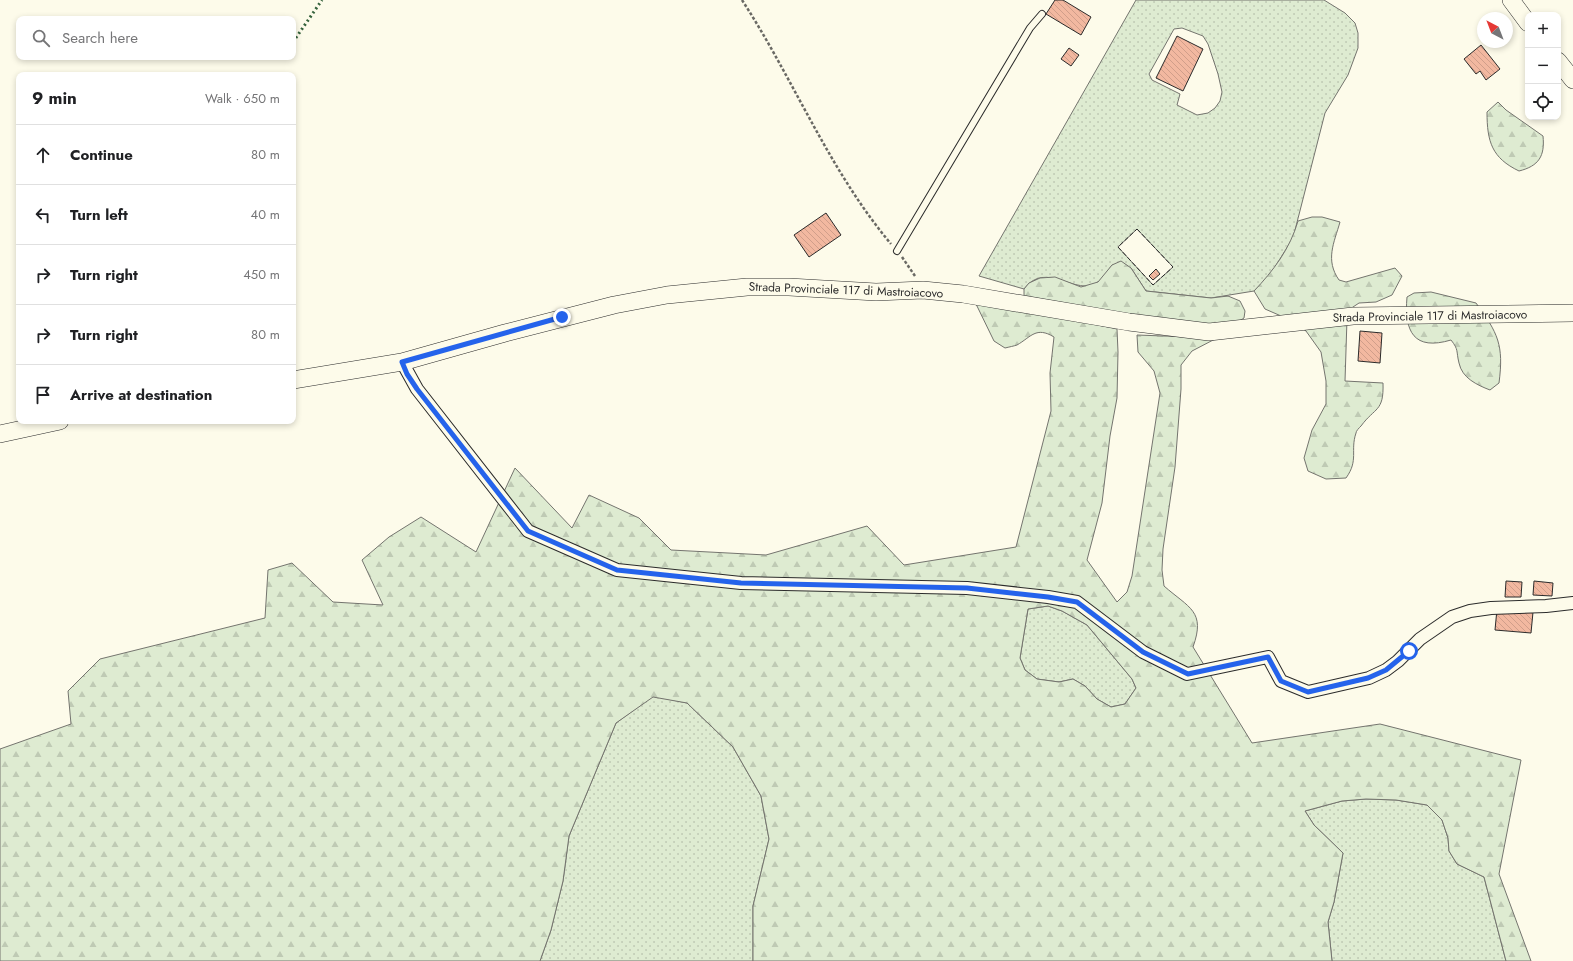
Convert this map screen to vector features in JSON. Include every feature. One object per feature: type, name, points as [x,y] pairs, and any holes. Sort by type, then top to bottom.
[{"type":"main road","points":[[1511,0],[1525,19]]},
{"type":"main road","points":[[1561,65],[1573,80]]},
{"type":"main road","name":"Strada Provinciale 117 di Mastroiacovo","points":[[296,380],[402,362],[562,317],[666,295],[747,287],[789,287],[876,292],[923,290],[964,294],[1129,322],[1209,332],[1353,316],[1573,313]]},
{"type":"main road","points":[[0,434],[46,424]]},
{"type":"street","points":[[402,362],[407,374],[417,389],[528,531],[617,570],[741,583],[967,588],[1048,597],[1077,602],[1143,652],[1188,674],[1268,657],[1281,681],[1308,692],[1368,678],[1386,670],[1436,626],[1452,617],[1470,611],[1491,608],[1573,604]]},
{"type":"lane","points":[[897,251],[1030,28],[1042,14]]},
{"type":"path","points":[[742,0],[763,32],[835,166],[868,215],[919,281],[923,290]]},
{"type":"green space","points":[[1136,0],[1324,0],[1345,13],[1355,23],[1358,33],[1358,48],[1348,75],[1325,113],[1293,238],[1270,275],[1254,291],[1211,298],[1146,291],[1131,268],[1112,265],[1098,282],[1090,286],[1081,286],[1052,278],[1042,278],[1033,281],[1024,289],[979,276]],"holes":[[[1182,28],[1203,36],[1208,44],[1218,74],[1222,92],[1220,101],[1215,108],[1208,113],[1197,115],[1177,105],[1180,94],[1152,80],[1149,74],[1174,29]],[[1137,229],[1173,267],[1153,285],[1118,247]]]},
{"type":"green space","points":[[1498,102],[1506,110],[1543,136],[1542,155],[1536,163],[1526,169],[1519,171],[1510,166],[1497,155],[1493,148],[1488,132],[1487,112]]},
{"type":"green space","points":[[1312,217],[1322,217],[1340,222],[1332,251],[1332,265],[1339,280],[1346,282],[1395,268],[1402,276],[1392,295],[1376,302],[1359,303],[1350,309],[1288,319],[1265,309],[1254,291],[1268,276],[1286,250],[1298,221]]},
{"type":"green space","points":[[1121,261],[1131,268],[1146,291],[1211,298],[1228,296],[1240,301],[1245,311],[1244,318],[1235,324],[1195,326],[1024,296],[1024,289],[1029,283],[1040,278],[1055,277],[1081,287],[1098,282],[1112,265]]},
{"type":"green space","points":[[1431,292],[1476,303],[1490,323],[1498,340],[1501,359],[1499,383],[1490,390],[1475,383],[1463,373],[1454,343],[1451,340],[1438,343],[1428,343],[1414,336],[1407,320],[1407,297],[1414,293]]},
{"type":"green space","points":[[976,304],[1079,321],[1117,329],[1117,398],[1110,436],[1102,503],[1087,560],[1117,602],[1127,592],[1132,576],[1160,393],[1154,371],[1138,352],[1137,335],[1217,338],[1192,351],[1181,365],[1181,389],[1175,467],[1163,549],[1162,570],[1164,586],[1188,605],[1196,618],[1197,635],[1193,647],[1252,743],[1380,724],[1521,760],[1499,874],[1531,961],[1506,961],[1484,877],[1457,864],[1449,851],[1448,838],[1442,820],[1427,805],[1396,800],[1366,799],[1342,801],[1305,811],[1314,825],[1343,853],[1334,902],[1328,922],[1332,961],[753,961],[753,906],[769,839],[761,796],[733,747],[687,703],[653,697],[616,723],[569,836],[563,881],[551,930],[540,961],[0,961],[0,749],[71,724],[68,691],[100,659],[265,618],[268,570],[292,563],[333,602],[383,605],[362,560],[389,537],[421,517],[476,552],[515,468],[572,528],[589,495],[639,518],[671,550],[766,555],[867,526],[904,565],[1016,547],[1051,411],[1050,373],[1054,337],[1043,332],[1038,333],[1030,336],[1017,345],[1005,348],[994,341]],"holes":[[[1048,606],[1062,611],[1087,625],[1132,679],[1136,688],[1125,704],[1111,707],[1097,699],[1085,686],[1073,679],[1059,682],[1037,679],[1025,670],[1020,658],[1028,609]]]},
{"type":"green space","points":[[1347,319],[1345,381],[1383,383],[1383,392],[1378,408],[1356,431],[1353,461],[1350,472],[1346,478],[1326,479],[1308,471],[1304,458],[1312,430],[1326,404],[1326,381],[1321,352],[1306,331],[1296,324]]},
{"type":"green space","points":[[1048,606],[1062,611],[1087,625],[1132,679],[1136,688],[1125,704],[1111,707],[1097,699],[1085,686],[1073,679],[1059,682],[1037,679],[1025,670],[1020,658],[1028,609]]},
{"type":"green space","points":[[653,696],[687,703],[733,747],[761,796],[769,839],[753,906],[753,961],[540,961],[551,930],[563,881],[569,836],[616,723]]},
{"type":"green space","points":[[1366,799],[1396,800],[1427,805],[1442,820],[1448,838],[1449,851],[1457,864],[1484,877],[1506,961],[1332,961],[1328,922],[1334,902],[1343,853],[1314,825],[1305,811],[1342,801]]},
{"type":"building","points":[[1055,0],[1063,0],[1091,17],[1081,35],[1046,14]]},
{"type":"building","points":[[1177,36],[1203,49],[1183,91],[1156,78]]},
{"type":"building","points":[[1069,48],[1079,55],[1071,66],[1061,59]]},
{"type":"building","points":[[1477,48],[1483,48],[1500,69],[1486,80],[1480,71],[1476,74],[1464,59]]},
{"type":"building","points":[[826,213],[841,235],[809,257],[794,235]]},
{"type":"building","points":[[1156,269],[1160,274],[1153,280],[1149,276]]},
{"type":"building","points":[[1360,331],[1382,333],[1380,363],[1358,361]]},
{"type":"building","points":[[1506,581],[1522,582],[1521,597],[1505,597]]},
{"type":"building","points":[[1534,581],[1553,583],[1552,596],[1533,595]]},
{"type":"building","points":[[1497,609],[1533,612],[1531,633],[1495,630]]},
{"type":"hedge","points":[[296,38],[322,0]]},
{"type":"fence","points":[[1137,229],[1173,267],[1153,285],[1118,247],[1137,229]]},
{"type":"route","points":[[562,317],[402,362],[407,374],[417,389],[528,531],[617,570],[741,583],[967,588],[1048,597],[1077,602],[1143,652],[1188,674],[1268,657],[1281,681],[1308,692],[1368,678],[1386,670],[1409,651]]}]
